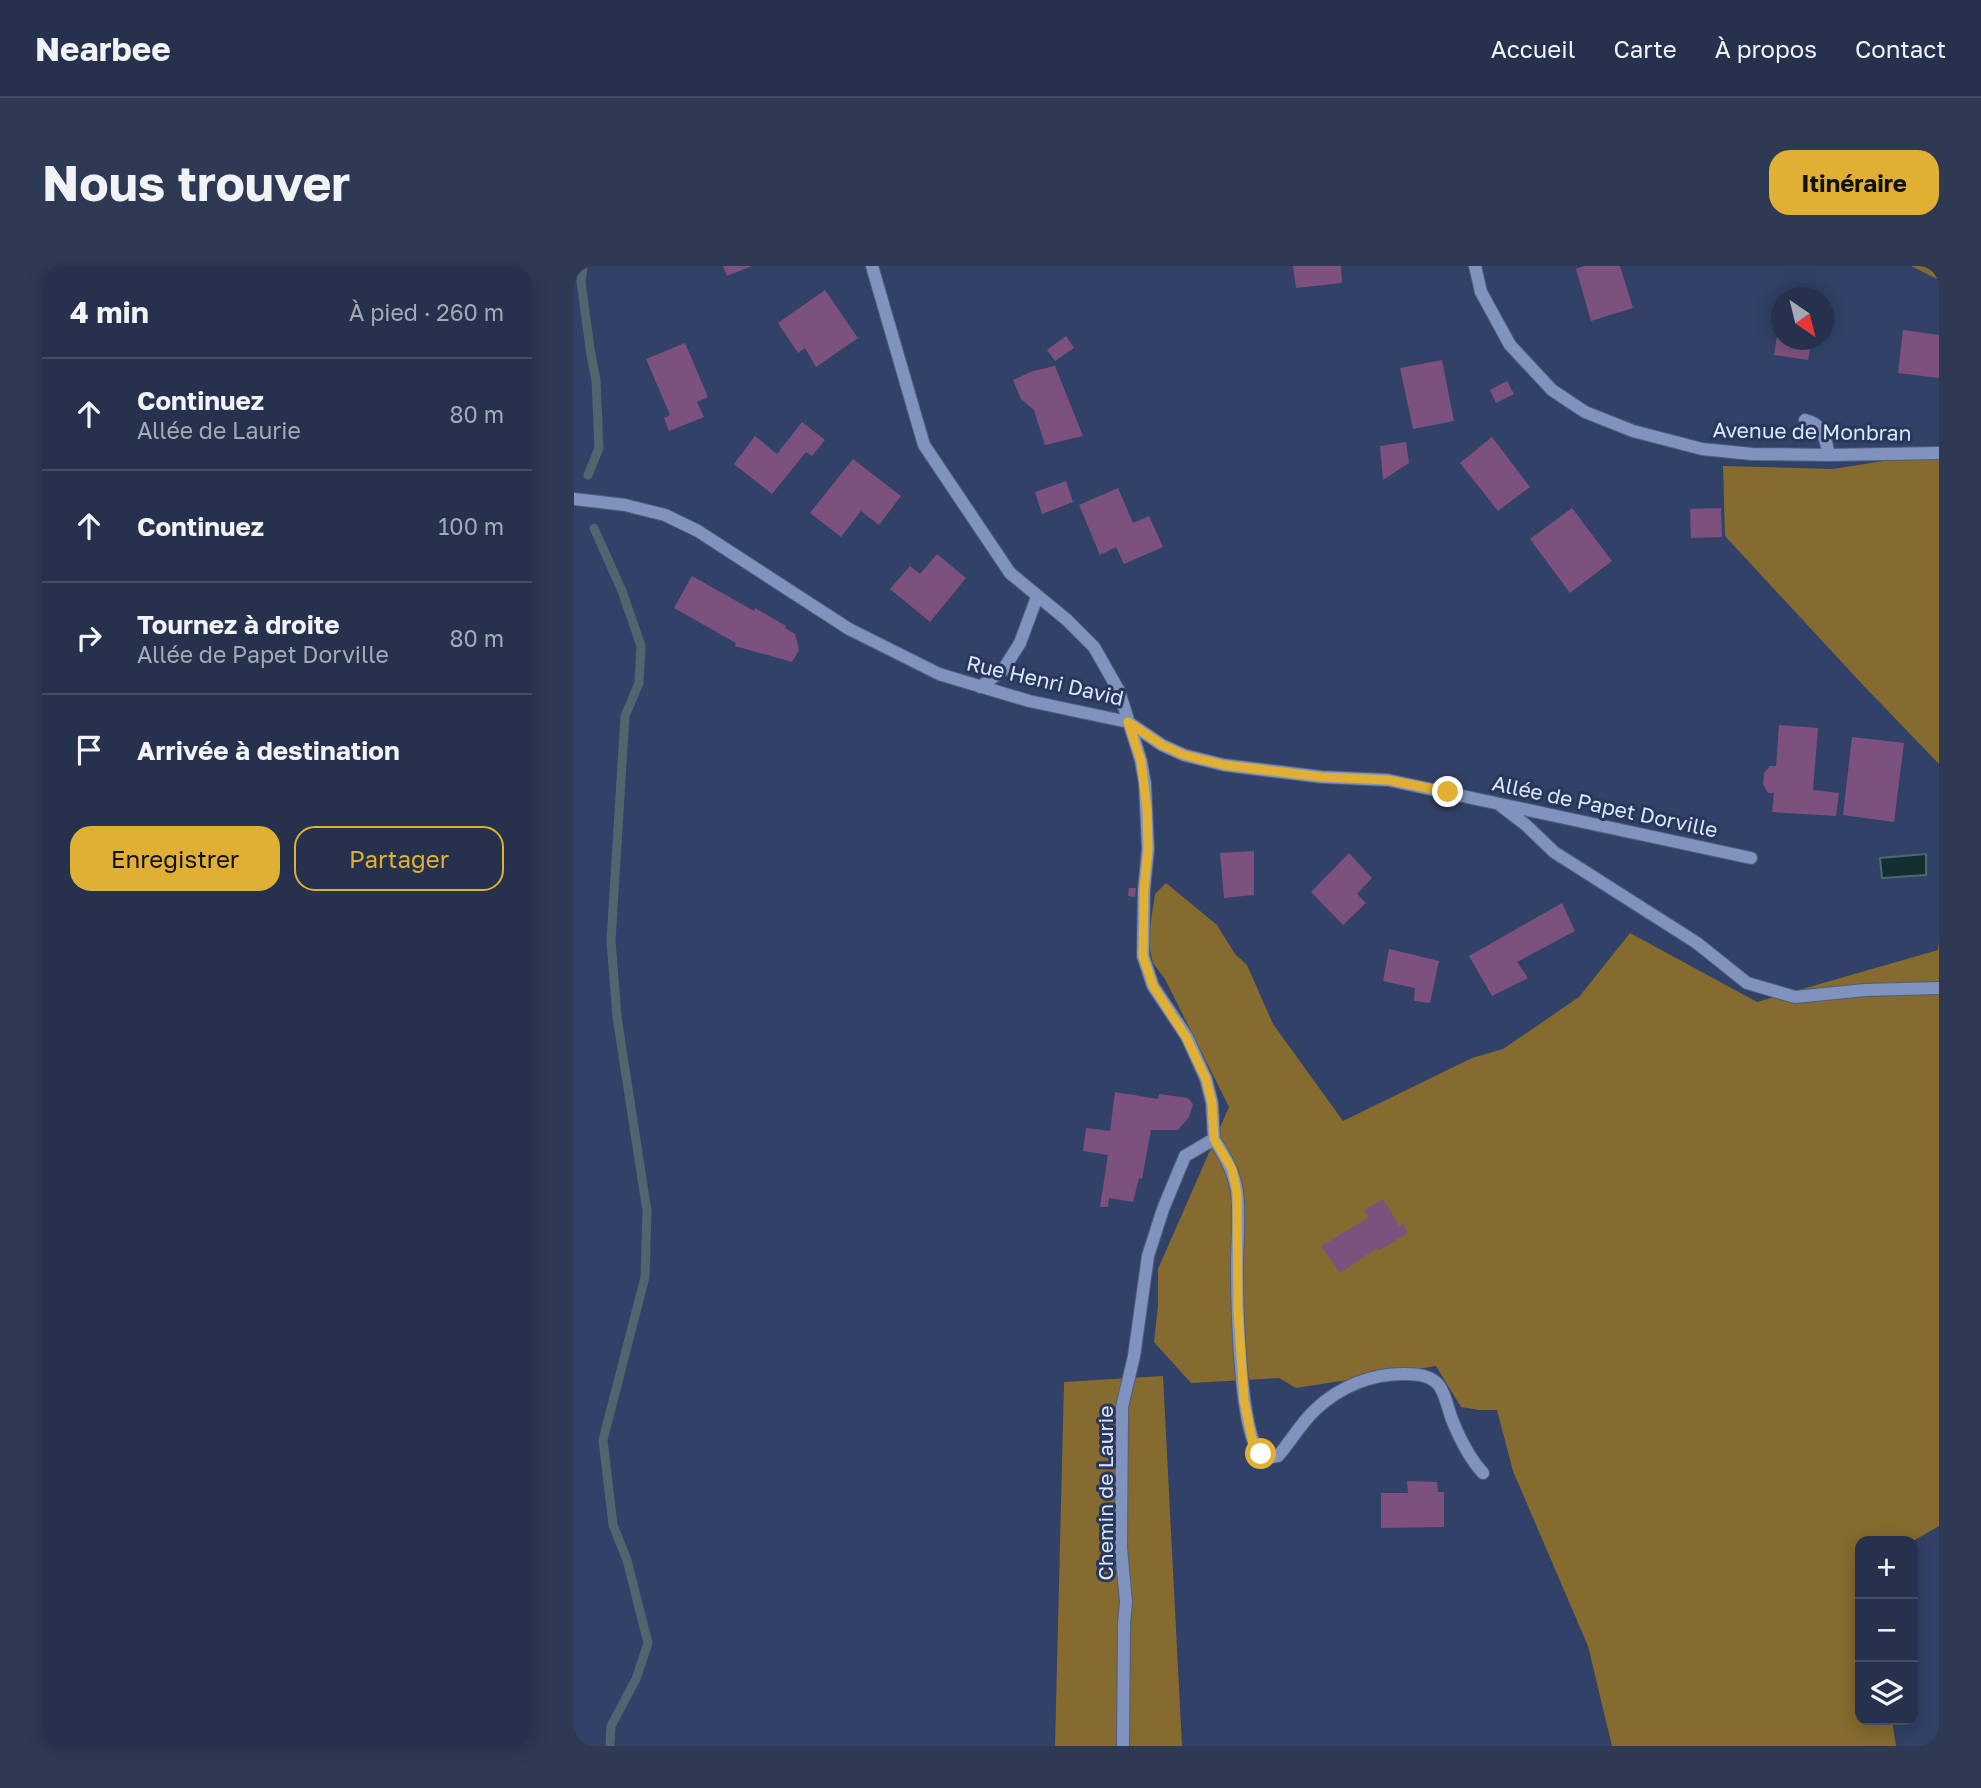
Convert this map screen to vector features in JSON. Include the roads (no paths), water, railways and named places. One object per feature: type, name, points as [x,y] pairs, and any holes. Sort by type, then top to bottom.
[{"type":"street","name":"Rue Henri David","points":[[574,499],[625,505],[665,515],[698,531],[849,629],[939,674],[1029,701],[1128,722],[1119,691],[1094,648],[1067,620],[1010,573],[924,446],[872,266]]},
{"type":"street","name":"Avenue de Monbran","points":[[1475,266],[1482,292],[1510,345],[1552,390],[1585,412],[1633,431],[1702,449],[1752,454],[1939,453]]},
{"type":"street","points":[[1805,420],[1812,421],[1823,430],[1829,455]]},
{"type":"street","points":[[980,687],[1003,670],[1020,643],[1037,597]]},
{"type":"street","points":[[1128,722],[1141,761],[1147,810],[1143,956],[1153,986],[1186,1037],[1206,1079],[1212,1103],[1214,1139],[1232,1169],[1237,1193],[1238,1310],[1244,1400],[1253,1444],[1261,1454],[1270,1457],[1278,1455],[1314,1411],[1337,1392],[1368,1378],[1385,1374],[1426,1376],[1439,1384],[1453,1423],[1483,1473]]},
{"type":"street","name":"Allée de Papet Dorville","points":[[1128,722],[1162,745],[1184,755],[1224,765],[1322,777],[1388,780],[1751,858]]},
{"type":"street","points":[[1498,803],[1554,852],[1697,943],[1747,983],[1795,997],[1865,990],[1939,988]]},
{"type":"street","name":"Chemin de Laurie","points":[[1123,1746],[1126,1602],[1121,1548],[1122,1406],[1134,1356],[1148,1256],[1163,1209],[1185,1156],[1214,1139]]},
{"type":"waterway","points":[[583,266],[581,282],[596,380],[599,448],[588,475]]},
{"type":"waterway","points":[[594,528],[622,591],[641,646],[639,683],[625,716],[611,941],[617,1017],[647,1211],[645,1277],[603,1440],[613,1525],[627,1560],[648,1643],[636,1679],[611,1726],[610,1746]]}]
